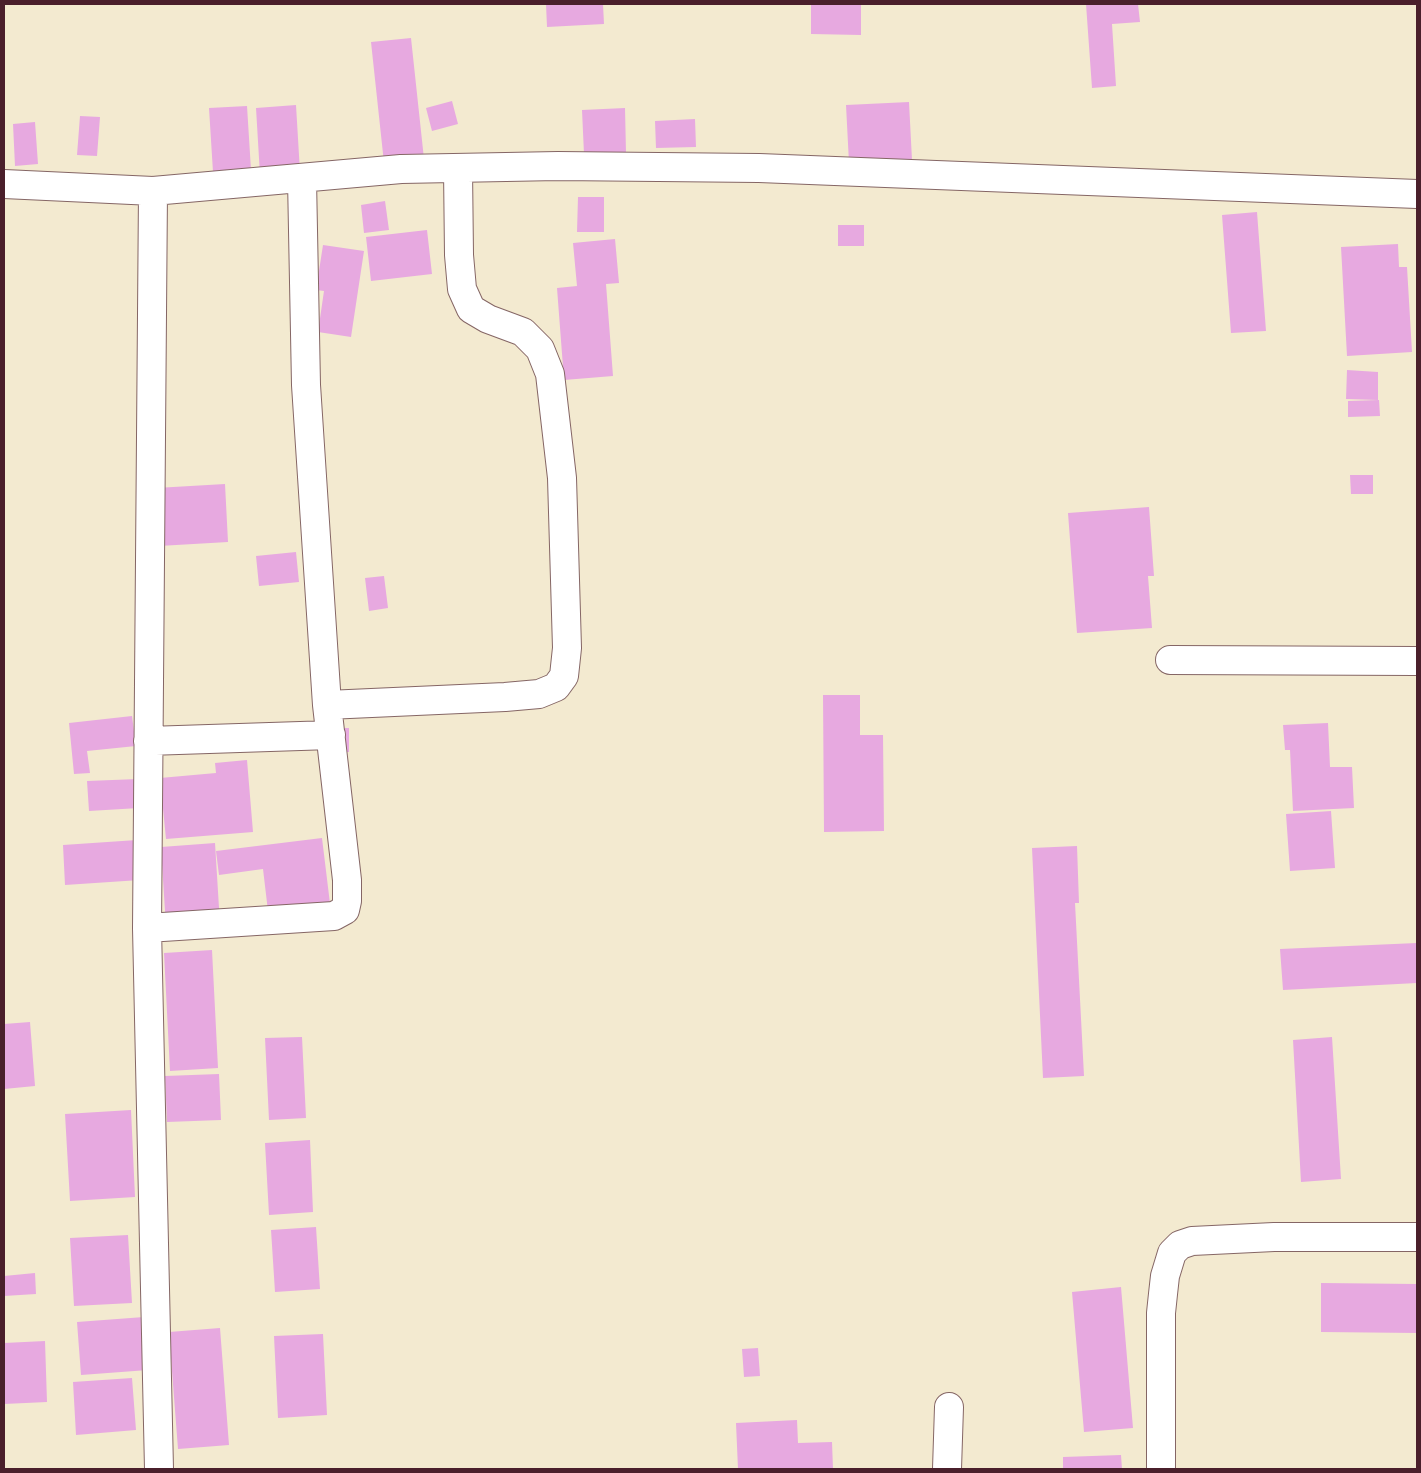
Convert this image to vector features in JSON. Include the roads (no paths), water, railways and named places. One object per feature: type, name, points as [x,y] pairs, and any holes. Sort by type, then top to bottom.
[{"type":"street","points":[[4,184],[153,191],[401,169],[558,166],[760,168],[1417,194]]},
{"type":"street","points":[[327,705],[539,694],[556,688],[564,676],[567,648],[562,478],[550,374],[540,349],[523,332],[488,319],[471,310],[462,289],[459,255],[458,169]]},
{"type":"street","points":[[147,928],[334,916],[345,910],[347,901],[327,705],[306,384],[302,179]]},
{"type":"street","points":[[153,191],[147,928],[159,1469]]},
{"type":"street","points":[[1170,660],[1417,661]]},
{"type":"street","points":[[148,741],[331,735]]},
{"type":"street","points":[[1161,1469],[1162,1294],[1172,1253],[1180,1245],[1192,1241],[1274,1237],[1417,1237]]},
{"type":"street","points":[[947,1469],[949,1407]]}]
